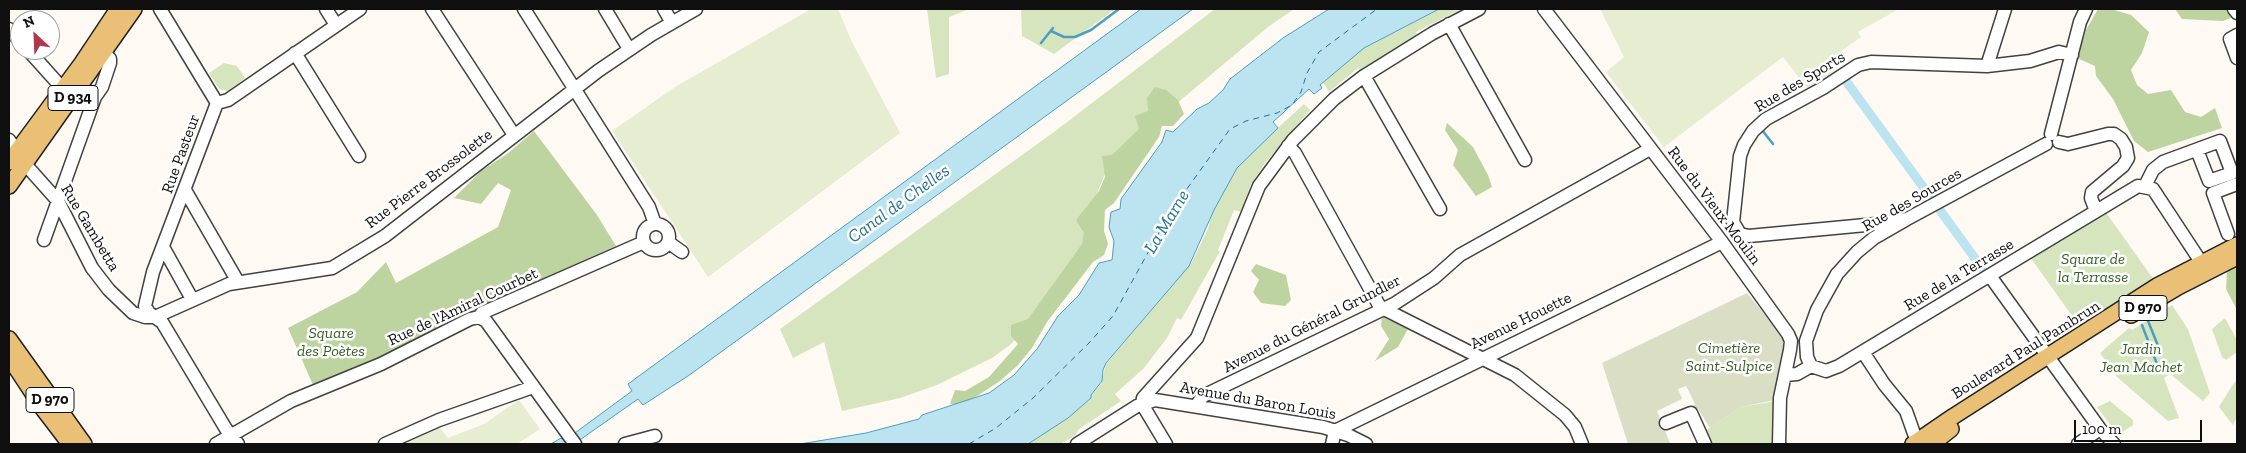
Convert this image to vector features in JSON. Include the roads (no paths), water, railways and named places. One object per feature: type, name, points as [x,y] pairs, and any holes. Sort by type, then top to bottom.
[{"type":"main road","name":"D 934","points":[[12,151],[82,63],[118,9]]},
{"type":"main road","name":"D 934","points":[[9,186],[134,9]]},
{"type":"main road","name":"Boulevard Paul Pambrun","points":[[1921,443],[1985,405],[2158,286],[2204,267],[2233,239]]},
{"type":"main road","name":"Boulevard Paul Pambrun","points":[[2050,360],[2179,287],[2192,270],[2237,257]]},
{"type":"main road","name":"D 970","points":[[9,339],[12,358],[44,410],[70,444]]},
{"type":"main road","name":"D 970","points":[[12,358],[84,444]]},
{"type":"street","name":"Rue Pasteur","points":[[155,317],[145,306],[153,272],[217,103],[160,9]]},
{"type":"street","points":[[326,9],[336,25]]},
{"type":"street","points":[[217,103],[228,100],[360,9]]},
{"type":"street","points":[[432,9],[514,135]]},
{"type":"street","points":[[524,9],[575,89],[577,96],[646,201],[654,224],[667,229],[669,235],[668,242],[663,248],[656,250],[649,248],[644,242],[645,230],[654,224]]},
{"type":"street","points":[[605,9],[629,49]]},
{"type":"street","points":[[664,9],[672,23]]},
{"type":"street","name":"Rue Pierre Brossolette","points":[[155,317],[192,299],[238,282],[332,268],[385,236],[514,135],[629,49],[696,9]]},
{"type":"street","points":[[1166,444],[1142,404],[1143,398],[1197,338],[1259,186],[1288,146],[1334,99],[1364,76],[1449,24],[1479,9]]},
{"type":"street","name":"Rue du Vieux Moulin","points":[[1544,9],[1722,242],[1788,334],[1791,341],[1780,398],[1779,444]]},
{"type":"street","points":[[1987,66],[2005,9]]},
{"type":"street","points":[[2086,9],[2080,22],[2052,140],[2068,144],[2114,134],[2121,139],[2126,147],[2128,158],[2124,166],[2092,192],[2091,198],[2096,211]]},
{"type":"street","points":[[2234,9],[2237,13]]},
{"type":"street","points":[[1449,24],[1525,160]]},
{"type":"street","points":[[2237,35],[2230,39],[2237,58]]},
{"type":"street","points":[[44,240],[95,97],[102,87],[110,63],[108,56],[104,52]]},
{"type":"street","name":"Rue des Sports","points":[[1870,225],[1749,236],[1740,234],[1735,230],[1733,222],[1740,156],[1753,131],[1766,119],[1823,88],[1852,69],[1871,62],[1987,66],[2030,61],[2059,52],[2072,55]]},
{"type":"street","points":[[295,53],[359,156]]},
{"type":"street","points":[[37,60],[63,88]]},
{"type":"street","points":[[82,63],[77,80],[80,87],[95,97]]},
{"type":"street","points":[[1364,76],[1440,209]]},
{"type":"street","name":"Rue des Sources","points":[[1811,366],[1806,341],[1825,293],[1848,262],[1874,238],[2052,140]]},
{"type":"street","points":[[1288,146],[1295,153],[1383,309],[1515,375],[1553,404],[1575,427],[1582,444]]},
{"type":"street","name":"Avenue du Général Grundler","points":[[1196,406],[1203,396],[1383,309],[1434,278],[1460,255],[1650,149]]},
{"type":"street","points":[[2197,150],[2157,166],[2146,186],[2154,188],[2204,267]]},
{"type":"street","name":"Rue Gambetta","points":[[25,164],[58,201],[92,268],[109,290],[133,313],[145,317],[155,317]]},
{"type":"street","points":[[2233,239],[2213,193],[2237,184]]},
{"type":"street","name":"Rue de la Terrasse","points":[[1785,375],[1797,374],[1811,366],[1826,371],[1863,352],[2132,189],[2146,186]]},
{"type":"street","points":[[185,190],[238,282]]},
{"type":"street","points":[[1874,238],[1870,225],[1907,219]]},
{"type":"street","name":"Rue de l'Amiral Courbet","points":[[216,444],[234,440],[279,407],[381,364],[470,318],[479,317],[482,313],[644,242]]},
{"type":"street","points":[[668,242],[682,252]]},
{"type":"street","name":"Avenue Houette","points":[[1335,431],[1722,242]]},
{"type":"street","points":[[163,247],[192,299]]},
{"type":"street","points":[[1990,276],[2100,430],[2114,444]]},
{"type":"street","points":[[155,317],[162,322],[234,440]]},
{"type":"street","points":[[479,317],[486,321],[575,444]]},
{"type":"street","points":[[1863,352],[1884,384],[1906,411],[1921,443]]},
{"type":"street","points":[[385,444],[439,420],[533,387]]},
{"type":"street","points":[[1154,387],[1153,393],[1157,400]]},
{"type":"street","name":"Avenue du Baron Louis","points":[[1142,404],[1157,400],[1196,406],[1335,431],[1366,444]]},
{"type":"street","points":[[1077,444],[1142,404]]},
{"type":"street","points":[[1666,423],[1691,413],[1705,444]]},
{"type":"street","points":[[2078,444],[2100,430]]},
{"type":"street","points":[[1332,444],[1335,431]]},
{"type":"street","points":[[625,444],[655,436]]},
{"type":"water","name":"Canal de Chelles","points":[[1141,9],[1193,9],[688,376],[643,405],[638,399],[574,444],[551,444],[561,438],[564,441],[632,391],[628,384]]},
{"type":"water","name":"La Marne","points":[[1329,9],[1439,9],[1364,48],[1320,85],[1322,88],[1314,94],[1309,89],[1273,122],[1278,128],[1237,168],[1214,210],[1189,266],[1106,363],[1102,381],[1091,395],[1091,398],[1068,418],[1028,444],[800,444],[866,433],[919,419],[922,415],[989,393],[1014,375],[1037,349],[1058,316],[1079,295],[1099,263],[1112,260],[1114,241],[1109,227],[1111,212],[1120,209],[1121,199],[1162,142],[1166,130],[1173,132],[1197,109],[1209,103],[1223,90],[1230,79],[1283,38]]},
{"type":"waterway","points":[[1051,31],[1064,37],[1075,37],[1091,30],[1119,9]]},
{"type":"waterway","points":[[1041,43],[1053,28]]},
{"type":"waterway","points":[[1846,81],[1982,268]]},
{"type":"waterway","points":[[1762,130],[1773,144]]},
{"type":"waterway","points":[[2148,321],[2161,353]]},
{"type":"waterway","points":[[2142,325],[2157,364]]},
{"type":"park label","name":"Square de la Terrasse","points":[[2093,268]]},
{"type":"park label","name":"Square des Poètes","points":[[331,342]]},
{"type":"park label","name":"Cimetière Saint-Sulpice","points":[[1729,357]]},
{"type":"park label","name":"Jardin Jean Machet","points":[[2141,358]]}]
